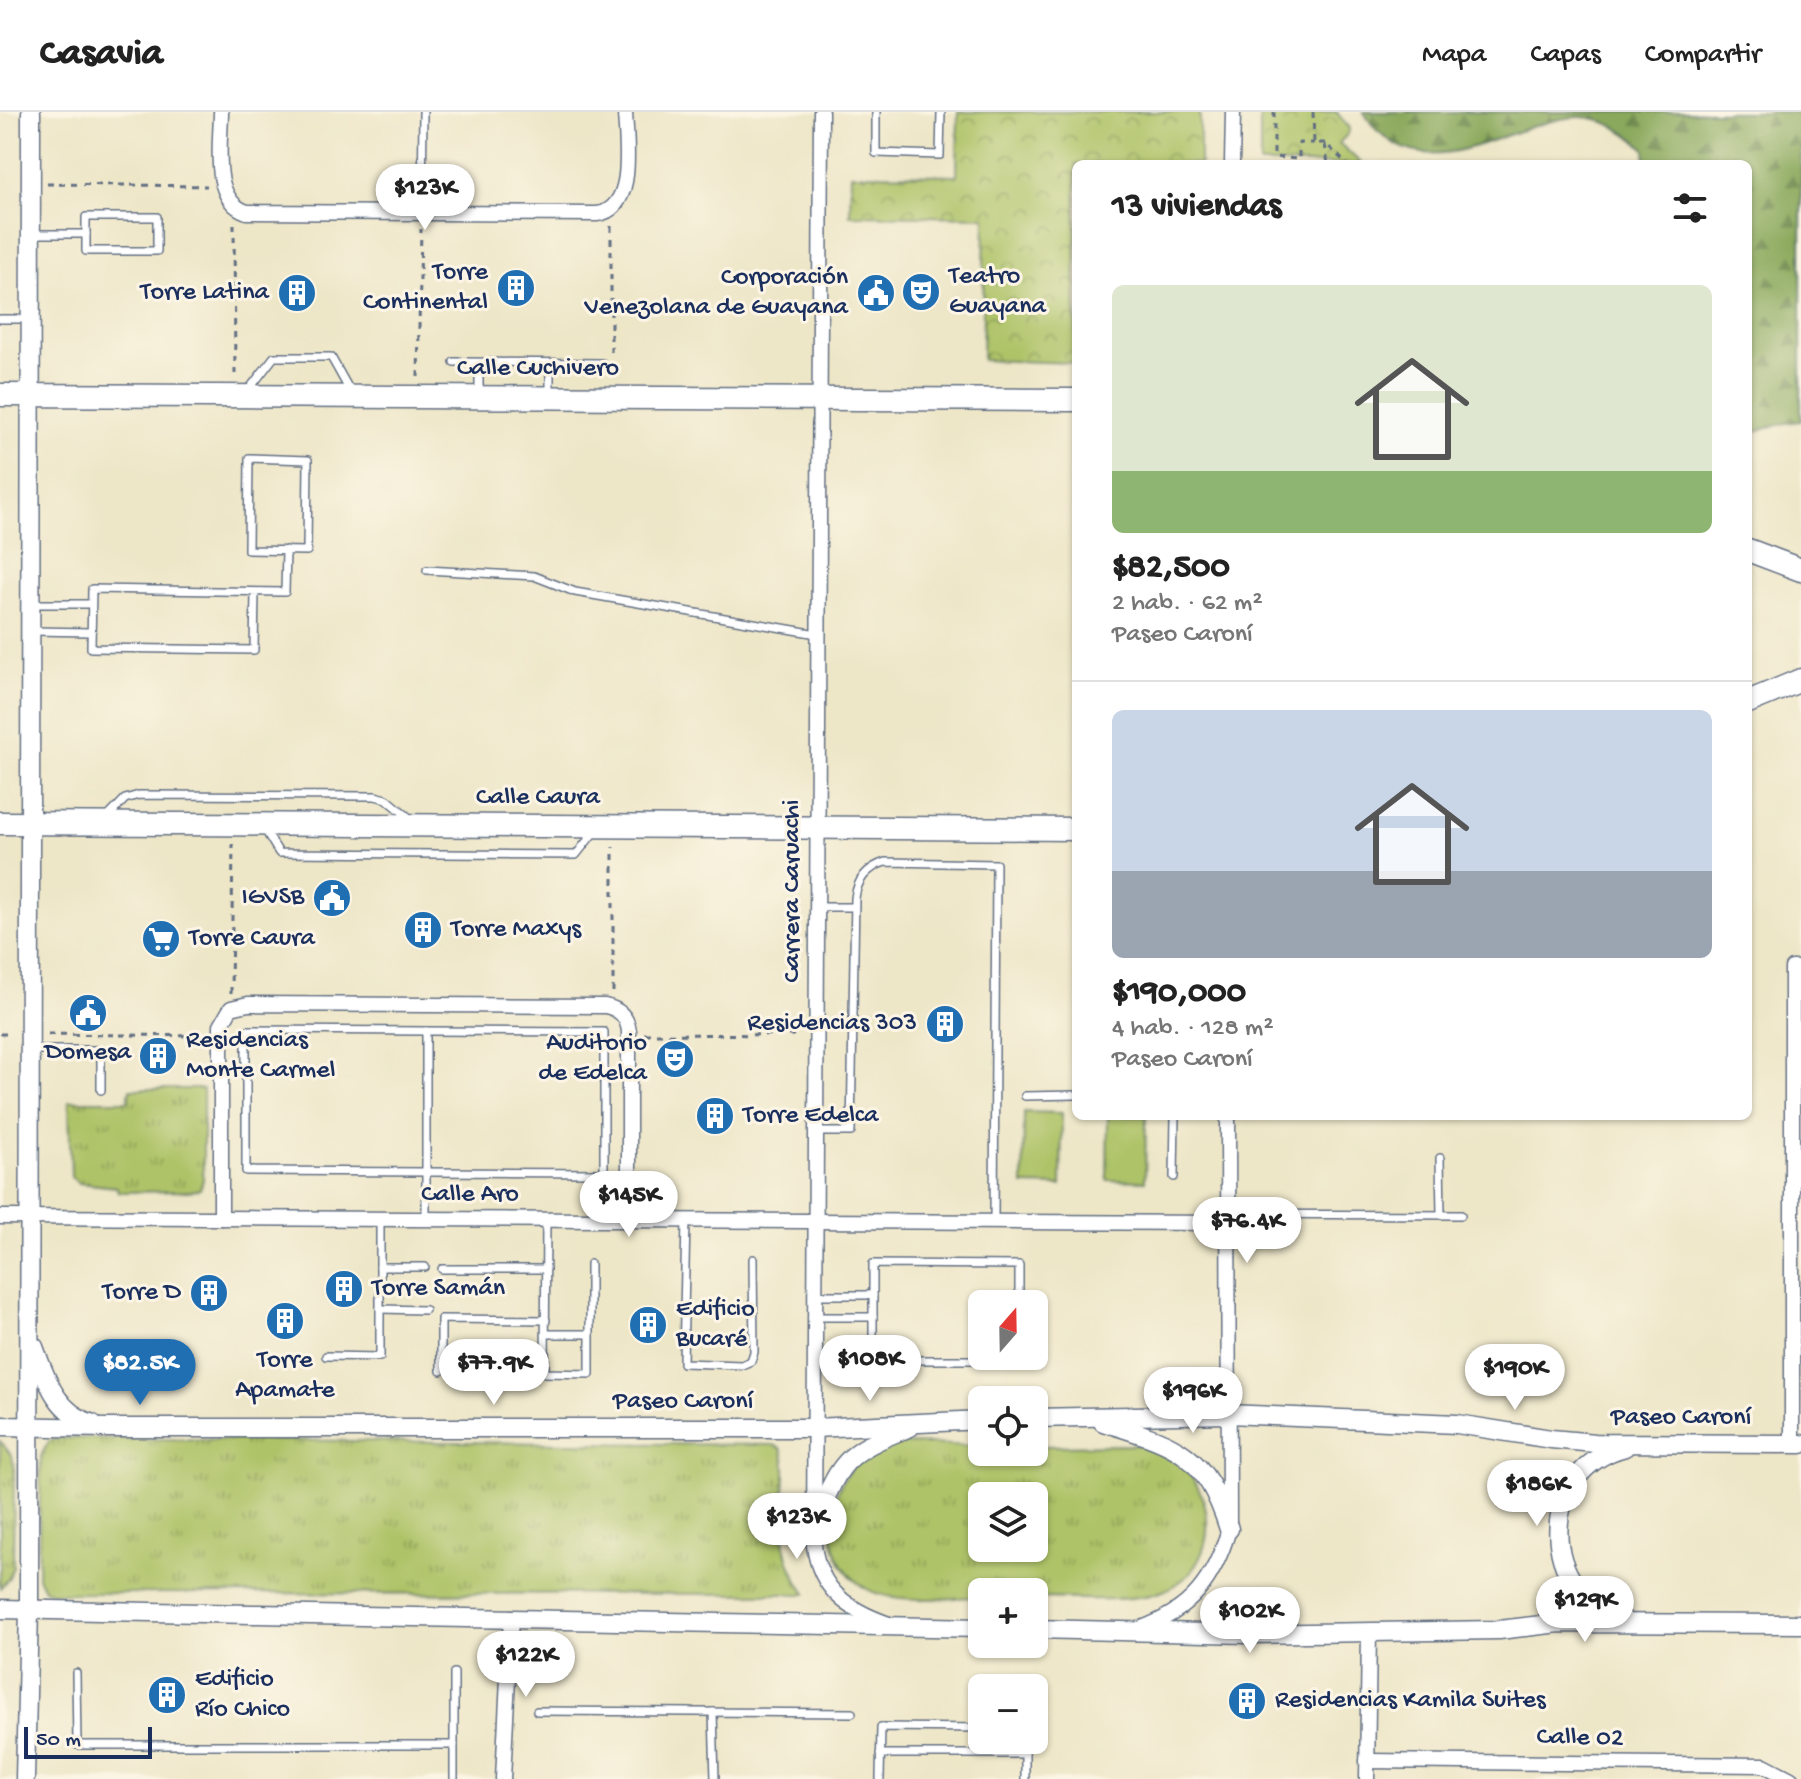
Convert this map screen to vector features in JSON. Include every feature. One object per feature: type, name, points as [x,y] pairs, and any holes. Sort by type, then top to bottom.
[{"type":"main road","name":"Calle Cuchivero","points":[[0,395],[1072,400]]},
{"type":"main road","points":[[1752,552],[1801,570]]},
{"type":"main road","points":[[1752,700],[1801,680]]},
{"type":"main road","name":"Calle Caura","points":[[0,823],[1072,829]]},
{"type":"street","points":[[25,1779],[30,1336],[31,112]]},
{"type":"street","points":[[221,112],[223,186],[227,198],[240,209],[253,212],[597,214],[610,210],[620,200],[624,185],[625,112]]},
{"type":"street","name":"Carrera Caruachi","points":[[821,112],[814,1528],[816,1564],[823,1580],[854,1609],[897,1626]]},
{"type":"street","points":[[1232,160],[1233,112]]},
{"type":"street","points":[[1796,1444],[1792,968],[1801,968]]},
{"type":"street","points":[[221,1218],[222,1020],[231,1008],[248,1004],[610,1007],[625,1017],[629,1034],[629,1220]]},
{"type":"street","points":[[1131,1631],[1164,1620],[1184,1607],[1212,1572],[1229,1529],[1228,1120]]},
{"type":"street","name":"Calle Aro","points":[[0,1217],[994,1222],[1228,1218]]},
{"type":"street","points":[[30,1336],[50,1387],[68,1413],[82,1421],[107,1428]]},
{"type":"street","name":"Paseo Caroní","points":[[1048,1418],[1228,1414],[1457,1424],[1595,1443],[1796,1444]]},
{"type":"street","points":[[1087,1417],[1150,1436],[1177,1449],[1194,1462],[1209,1478],[1219,1496],[1229,1529]]},
{"type":"street","name":"Paseo Caroní","points":[[0,1426],[814,1428],[968,1420]]},
{"type":"street","points":[[814,1528],[840,1467],[855,1452],[878,1439],[928,1421]]},
{"type":"street","points":[[1635,1623],[1599,1609],[1586,1599],[1565,1569],[1557,1537],[1564,1502],[1581,1472],[1606,1453],[1643,1443]]},
{"type":"street","points":[[0,1609],[968,1628]]},
{"type":"street","points":[[503,1779],[511,1617]]},
{"type":"street","points":[[1048,1629],[1249,1634],[1499,1630],[1559,1623],[1801,1624]]},
{"type":"street","points":[[1367,1779],[1369,1631]]},
{"type":"street","name":"Calle 02","points":[[1367,1761],[1764,1765],[1790,1778]]},
{"type":"lane","points":[[422,213],[423,112]]},
{"type":"lane","points":[[876,112],[876,153],[940,155],[941,112]]},
{"type":"lane","points":[[86,217],[157,217],[157,251],[86,251],[86,234],[86,217]]},
{"type":"lane","points":[[31,234],[86,234]]},
{"type":"lane","points":[[0,319],[31,319]]},
{"type":"lane","points":[[239,396],[274,357],[331,357],[353,397]]},
{"type":"lane","points":[[454,362],[602,363]]},
{"type":"lane","points":[[479,363],[479,397]]},
{"type":"lane","points":[[550,363],[550,398]]},
{"type":"lane","points":[[249,458],[308,460],[307,551],[286,550],[248,550],[249,458]]},
{"type":"lane","points":[[255,592],[254,650],[91,648],[92,589],[285,592],[286,550]]},
{"type":"lane","points":[[427,570],[534,576],[575,592],[818,634]]},
{"type":"lane","points":[[30,604],[91,604]]},
{"type":"lane","points":[[30,631],[91,632]]},
{"type":"lane","points":[[102,824],[120,804],[132,797],[249,796],[382,797],[394,803],[417,825]]},
{"type":"lane","points":[[262,825],[279,853],[576,855],[606,826]]},
{"type":"lane","points":[[815,1132],[851,1132],[854,907],[858,884],[868,870],[894,862],[996,864],[994,1222]]},
{"type":"lane","points":[[817,907],[854,907]]},
{"type":"lane","points":[[246,1030],[604,1032],[604,1173],[426,1172],[246,1171],[246,1030]]},
{"type":"lane","points":[[426,1031],[426,1219]]},
{"type":"lane","points":[[30,1042],[101,1050],[101,1090]]},
{"type":"lane","points":[[1025,1096],[1072,1095]]},
{"type":"lane","points":[[1174,1177],[1175,1120]]},
{"type":"lane","points":[[1440,1158],[1441,1215]]},
{"type":"lane","points":[[1228,1218],[1461,1215]]},
{"type":"lane","points":[[326,1356],[380,1357],[380,1219]]},
{"type":"lane","points":[[546,1219],[545,1373],[590,1374],[590,1264]]},
{"type":"lane","points":[[686,1220],[683,1363],[742,1365],[751,1361],[754,1352],[753,1259]]},
{"type":"lane","points":[[968,1360],[873,1360],[873,1264],[1019,1265],[1019,1290]]},
{"type":"lane","points":[[380,1267],[425,1267]]},
{"type":"lane","points":[[442,1269],[546,1269]]},
{"type":"lane","points":[[815,1295],[873,1295]]},
{"type":"lane","points":[[380,1309],[425,1310]]},
{"type":"lane","points":[[815,1317],[873,1317]]},
{"type":"lane","points":[[441,1371],[441,1319],[546,1320]]},
{"type":"lane","points":[[546,1334],[590,1334]]},
{"type":"lane","points":[[76,1673],[77,1745],[454,1745]]},
{"type":"lane","points":[[454,1673],[454,1779]]},
{"type":"lane","points":[[537,1711],[852,1713]]},
{"type":"lane","points":[[713,1712],[715,1779]]},
{"type":"lane","points":[[880,1779],[881,1727],[968,1728]]},
{"type":"lane","points":[[880,1754],[968,1754]]},
{"type":"lane","points":[[1025,1754],[1025,1779]]},
{"type":"path","points":[[1274,112],[1274,157],[1299,159],[1299,143],[1325,143],[1343,160]]},
{"type":"path","points":[[1313,112],[1314,143]]},
{"type":"path","points":[[1325,143],[1327,160]]},
{"type":"path","points":[[31,184],[223,186]]},
{"type":"path","points":[[239,396],[233,225],[240,209]]},
{"type":"path","points":[[610,210],[612,367]]},
{"type":"path","points":[[417,397],[422,213]]},
{"type":"path","points":[[231,1008],[233,824]]},
{"type":"path","points":[[606,826],[613,1001],[610,1007]]},
{"type":"path","points":[[629,1034],[816,1035]]},
{"type":"path","points":[[30,1042],[221,1036]]},
{"type":"green space","points":[[958,112],[1200,112],[1200,160],[1072,160],[1072,363],[982,360],[985,217],[850,215],[851,174],[957,175]]},
{"type":"green space","points":[[1260,112],[1336,112],[1350,128],[1339,143],[1358,160],[1260,160]]},
{"type":"green space","points":[[1363,112],[1801,112],[1801,421],[1752,433],[1752,160],[1646,160],[1645,149],[1632,138],[1615,127],[1588,117],[1551,121],[1465,149],[1438,153],[1411,151],[1386,138]]},
{"type":"green space","points":[[130,1089],[203,1089],[203,1180],[200,1189],[118,1192],[117,1187],[79,1183],[71,1177],[69,1101],[128,1101]]},
{"type":"green space","points":[[1024,1112],[1062,1113],[1061,1186],[1023,1185]]},
{"type":"green space","points":[[1108,1120],[1146,1120],[1145,1181],[1107,1180]]},
{"type":"green space","points":[[60,1438],[774,1445],[781,1448],[785,1464],[785,1545],[792,1568],[806,1594],[54,1593],[44,1589],[38,1577],[41,1456],[49,1441]]},
{"type":"green space","points":[[0,1441],[12,1456],[14,1466],[13,1566],[9,1578],[0,1588]]},
{"type":"green space","points":[[968,1445],[968,1466],[1048,1466],[1048,1446],[1141,1445],[1167,1454],[1186,1470],[1200,1491],[1206,1514],[1206,1537],[1199,1559],[1185,1578],[1163,1591],[1135,1598],[1048,1598],[1048,1578],[968,1578],[968,1597],[892,1597],[867,1589],[849,1574],[838,1556],[832,1535],[832,1513],[838,1492],[848,1473],[864,1457],[884,1447]]},
{"type":"place","name":"Torre Continental","points":[[516,288]]},
{"type":"place","name":"Teatro Guayana","points":[[921,292]]},
{"type":"place","name":"Torre Latina","points":[[297,293]]},
{"type":"place","name":"Corporación Venezolana de Guayana","points":[[876,293]]},
{"type":"place","name":"IGVSB","points":[[332,898]]},
{"type":"place","name":"Torre Maxys","points":[[423,930]]},
{"type":"place","name":"Torre Caura","points":[[161,939]]},
{"type":"place","name":"Domesa","points":[[88,1013]]},
{"type":"place","name":"Residencias 303","points":[[945,1024]]},
{"type":"place","name":"Residencias Monte Carmel","points":[[158,1056]]},
{"type":"place","name":"Auditorio de Edelca","points":[[675,1059]]},
{"type":"place","name":"Torre Edelca","points":[[715,1116]]},
{"type":"place","name":"Torre Samán","points":[[344,1289]]},
{"type":"place","name":"Torre D","points":[[209,1293]]},
{"type":"place","name":"Torre Apamate","points":[[285,1321]]},
{"type":"place","name":"Edificio Bucaré","points":[[648,1325]]},
{"type":"place","name":"Edificio Río Chico","points":[[167,1695]]},
{"type":"place","name":"Residencias Kamila Suites","points":[[1247,1701]]}]
